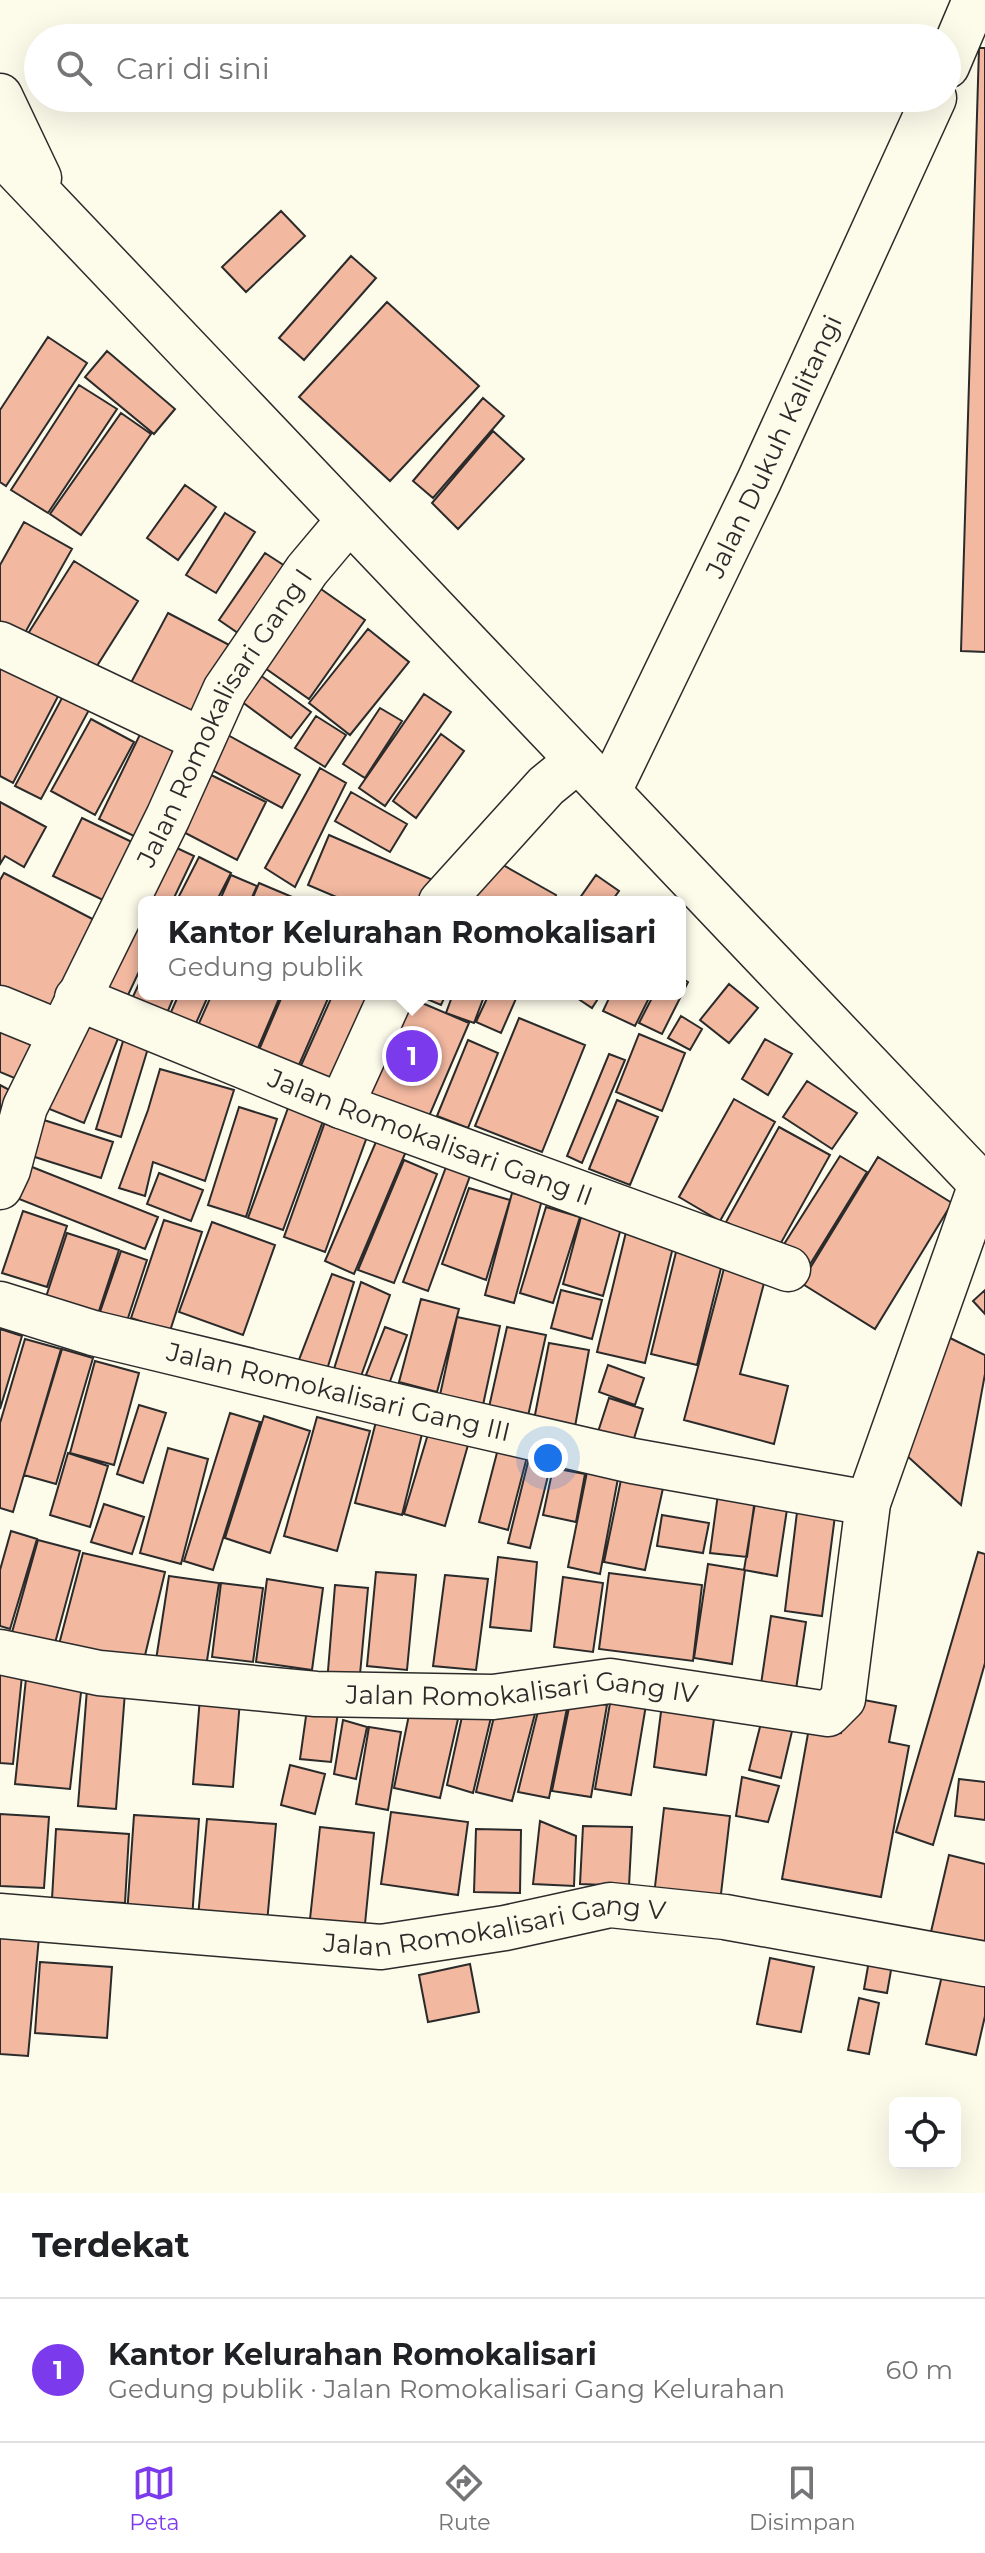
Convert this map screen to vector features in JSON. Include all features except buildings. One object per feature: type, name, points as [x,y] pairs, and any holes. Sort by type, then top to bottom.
[{"type":"main road","points":[[961,33],[975,0]]},
{"type":"main road","points":[[0,96],[52,206]]},
{"type":"main road","name":"Jalan Dukuh Kalitangi","points":[[609,791],[759,481],[928,112]]},
{"type":"main road","points":[[0,152],[983,1186],[868,1503]]},
{"type":"main road","points":[[0,185],[52,206]]},
{"type":"main road","name":"Jalan Romokalisari Gang I","points":[[0,1187],[8,1170],[25,1107],[162,830],[225,690],[307,570],[349,520]]},
{"type":"main road","points":[[0,644],[202,740]]},
{"type":"main road","points":[[446,896],[546,786],[578,760]]},
{"type":"main road","points":[[341,1106],[389,1000]]},
{"type":"main road","name":"Jalan Romokalisari Gang II","points":[[0,1008],[69,1015],[341,1106],[788,1269]]},
{"type":"main road","name":"Jalan Romokalisari Gang III","points":[[0,1304],[93,1333],[458,1421],[633,1461],[868,1503]]},
{"type":"main road","name":"Jalan Romokalisari Gang IV","points":[[0,1652],[99,1673],[316,1694],[493,1697],[610,1681],[828,1714],[843,1699],[868,1503]]},
{"type":"main road","name":"Jalan Romokalisari Gang V","points":[[0,1916],[381,1947],[505,1928],[610,1905],[725,1917],[985,1964]]},
{"type":"place","name":"Kantor Kelurahan Romokalisari","points":[[412,1056]]}]
